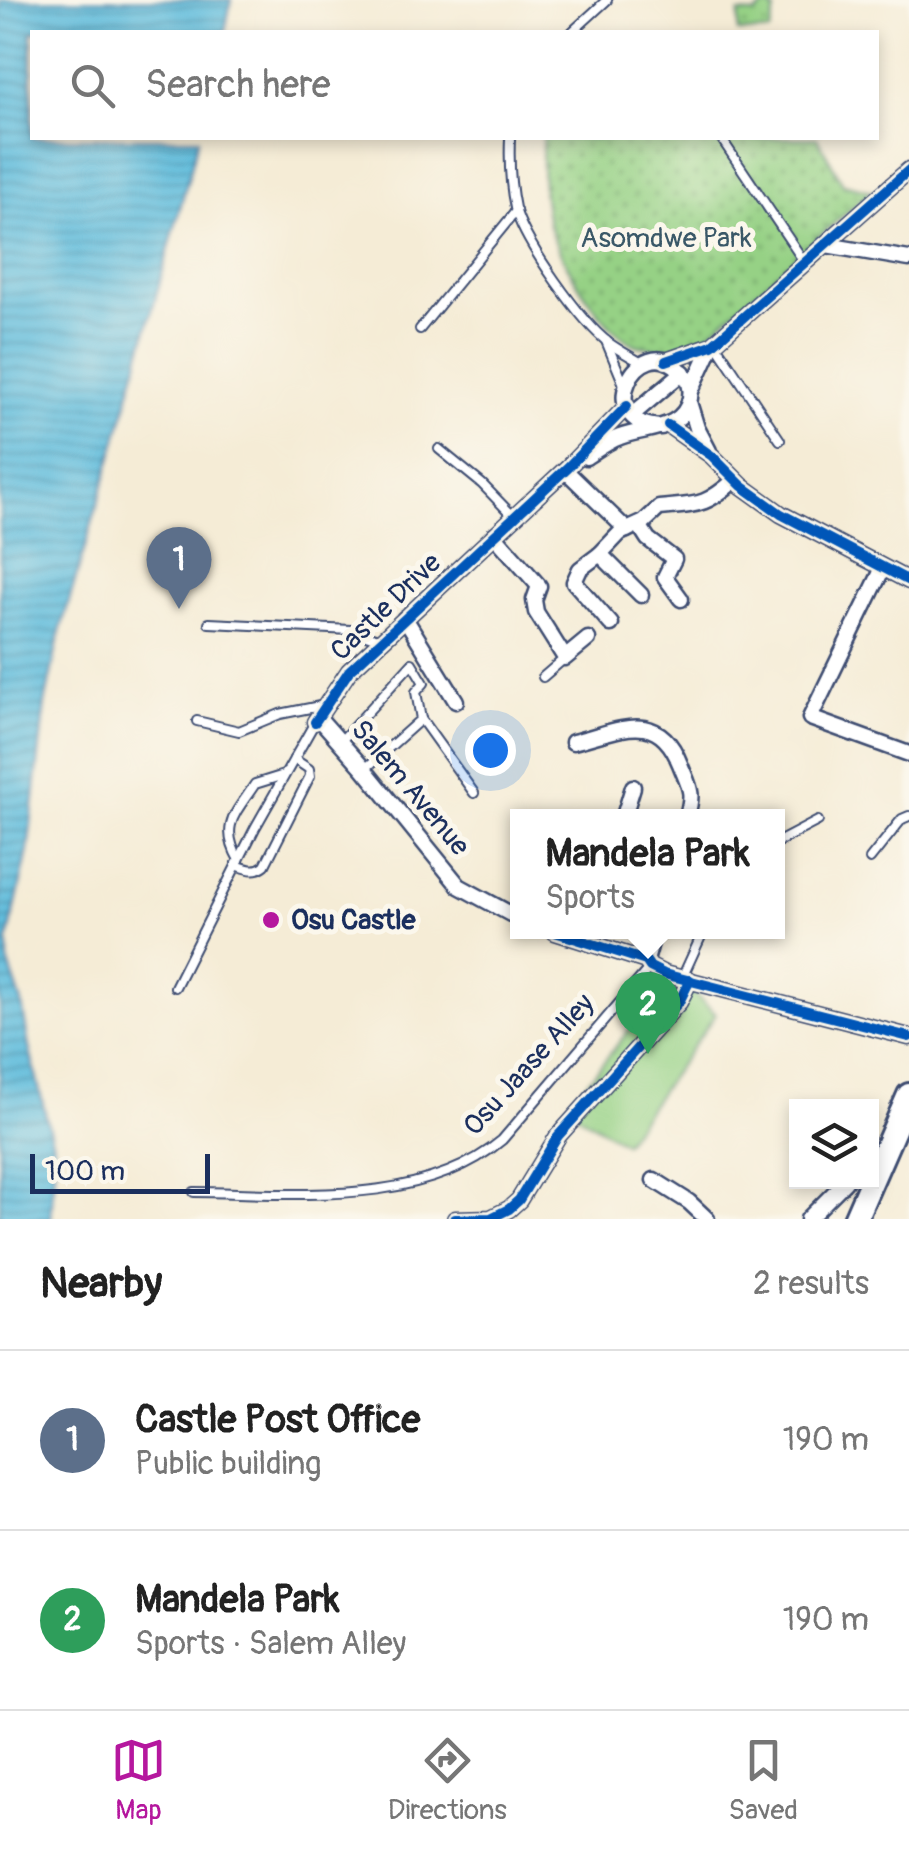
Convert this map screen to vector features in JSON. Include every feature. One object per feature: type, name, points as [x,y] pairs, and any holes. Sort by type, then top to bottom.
[{"type":"main road","points":[[879,1151],[909,1096]]},
{"type":"main road","points":[[855,1219],[865,1189]]},
{"type":"street","points":[[713,344],[682,416],[665,426],[640,422],[629,410],[625,387],[634,370],[654,360],[666,361],[713,344],[909,170]]},
{"type":"street","points":[[826,245],[909,259]]},
{"type":"street","points":[[666,361],[683,372],[697,428],[712,456]]},
{"type":"street","name":"Castle Drive","points":[[319,715],[350,671],[381,640],[629,410],[683,372]]},
{"type":"street","points":[[665,426],[712,456],[735,480],[781,514],[909,580]]},
{"type":"street","name":"Castle Drive","points":[[567,468],[618,437],[665,426]]},
{"type":"street","points":[[567,468],[674,559],[665,577],[681,599]]},
{"type":"street","points":[[611,624],[574,582],[580,569],[659,508],[702,504],[735,480]]},
{"type":"street","points":[[494,534],[539,586],[534,600],[536,612],[565,658],[588,639]]},
{"type":"street","points":[[600,554],[641,595]]},
{"type":"street","points":[[884,568],[810,718],[909,754]]},
{"type":"street","points":[[405,618],[456,701]]},
{"type":"street","name":"Salem Avenue","points":[[319,715],[459,886],[510,914]]},
{"type":"street","points":[[573,742],[637,726],[658,732],[673,747],[693,797],[689,809]]},
{"type":"street","points":[[626,809],[633,787]]},
{"type":"street","points":[[575,939],[648,964],[664,974],[909,1037]]},
{"type":"street","name":"Osu Jaase Alley","points":[[648,964],[653,939]]},
{"type":"street","points":[[454,1219],[491,1218],[520,1200],[558,1136],[679,1002],[686,979]]},
{"type":"street","points":[[654,1180],[689,1202],[707,1219]]},
{"type":"street","points":[[808,1219],[838,1189]]},
{"type":"lane","points":[[574,30],[608,0]]},
{"type":"lane","points":[[510,140],[511,184],[516,212],[527,237],[574,306],[606,341],[643,364]]},
{"type":"lane","points":[[723,140],[805,263]]},
{"type":"lane","points":[[420,329],[516,212]]},
{"type":"lane","points":[[606,341],[625,387]]},
{"type":"lane","points":[[713,344],[780,440]]},
{"type":"lane","points":[[438,449],[482,484],[514,517]]},
{"type":"lane","points":[[208,623],[352,630],[381,640]]},
{"type":"lane","points":[[543,677],[565,658]]},
{"type":"lane","points":[[340,742],[412,663],[424,683],[416,692],[421,718],[474,793]]},
{"type":"lane","points":[[197,721],[239,731],[280,714],[319,715]]},
{"type":"lane","name":"Castle Drive","points":[[175,987],[237,863],[319,715]]},
{"type":"lane","points":[[364,769],[421,718]]},
{"type":"lane","points":[[284,775],[254,784],[230,823],[230,844],[237,863],[252,870],[265,864],[310,776],[309,769],[294,758]]},
{"type":"lane","points":[[870,860],[902,819],[909,816]]},
{"type":"lane","points":[[785,838],[818,821]]},
{"type":"lane","points":[[686,979],[701,939]]},
{"type":"lane","name":"Osu Jaase Alley","points":[[194,1192],[385,1190],[474,1161],[502,1140],[648,964]]},
{"type":"green space","points":[[768,4],[775,11],[770,30],[738,30],[739,13],[755,14]]},
{"type":"green space","name":"Asomdwe Park","points":[[543,140],[818,140],[843,184],[871,191],[689,351],[636,345],[609,325],[561,254],[548,222]]},
{"type":"green space","points":[[673,975],[716,1014],[624,1143],[567,1108]]},
{"type":"water","points":[[0,0],[231,0],[225,30],[30,30],[30,140],[198,140],[60,632],[45,704],[28,851],[8,940],[8,961],[22,1003],[55,1153],[51,1219],[0,1219]]},
{"type":"cycle path","points":[[666,361],[712,345],[909,170]]},
{"type":"cycle path","points":[[315,722],[349,671],[568,467],[627,406]]},
{"type":"cycle path","points":[[668,425],[781,514],[909,581]]},
{"type":"cycle path","points":[[577,939],[646,961],[664,974],[909,1037]]},
{"type":"cycle path","points":[[455,1219],[491,1218],[519,1200],[558,1136],[679,1002],[690,980]]},
{"type":"place","name":"Castle Post Office","points":[[179,609]]},
{"type":"place","name":"Osu Castle","points":[[271,920]]},
{"type":"place","name":"Mandela Park","points":[[648,1054]]}]
